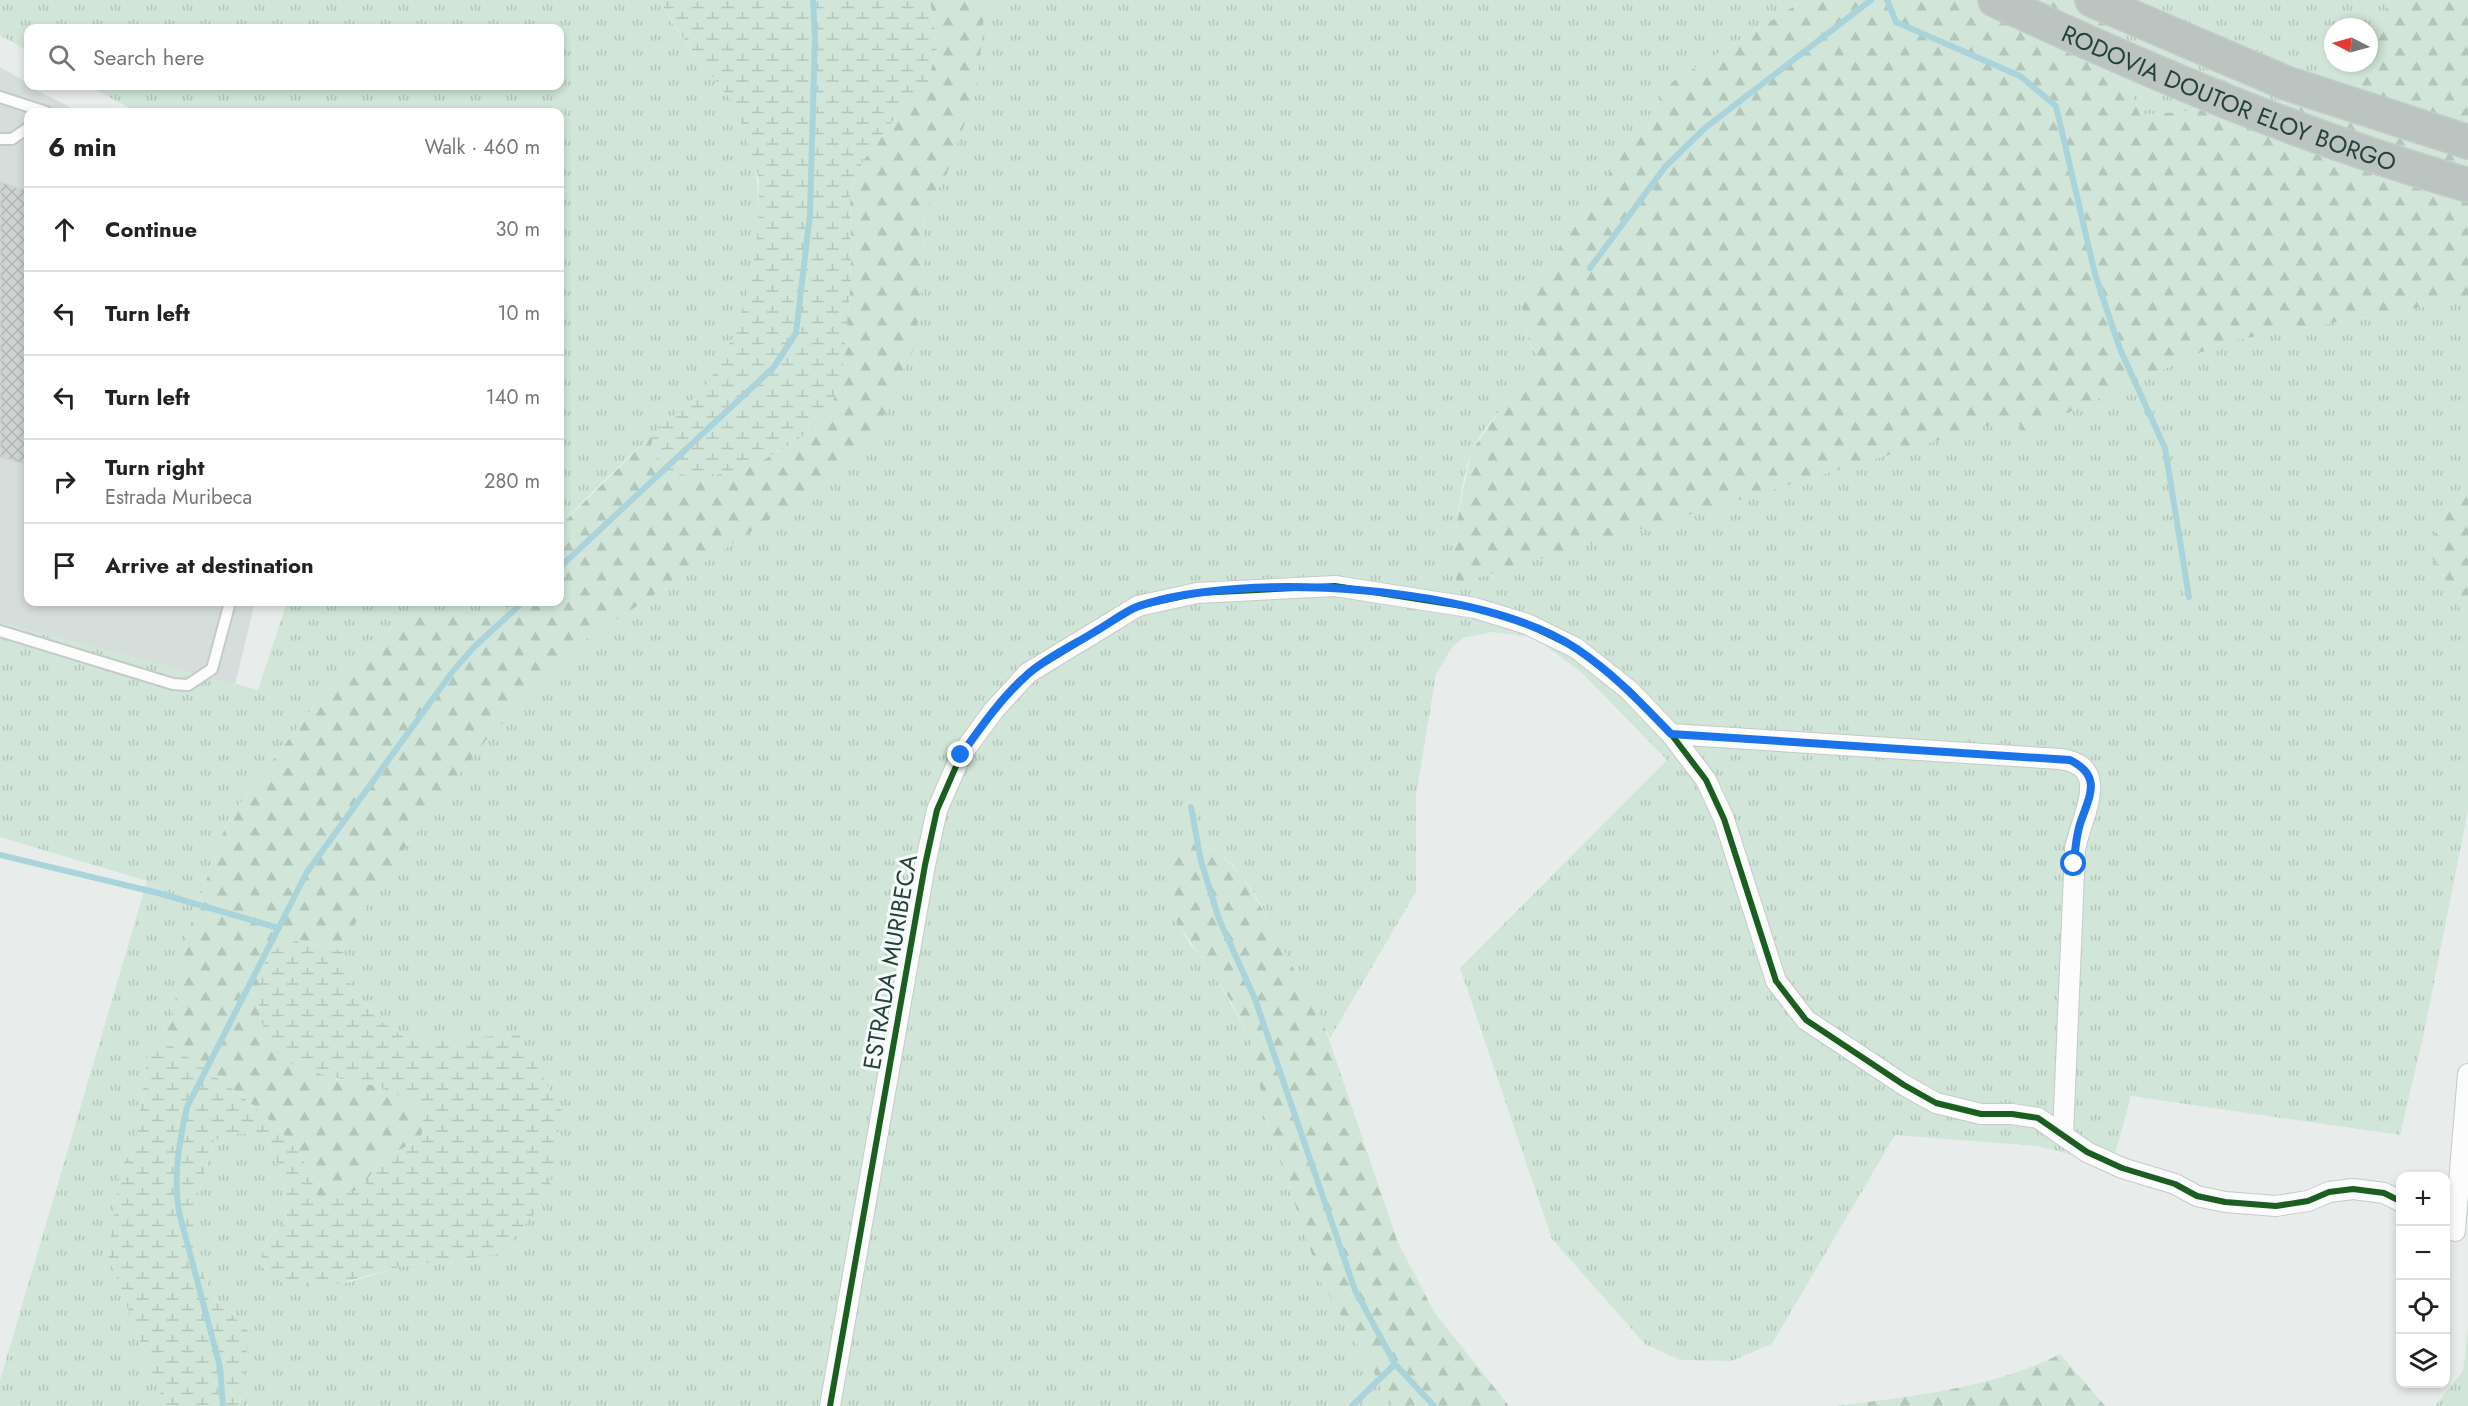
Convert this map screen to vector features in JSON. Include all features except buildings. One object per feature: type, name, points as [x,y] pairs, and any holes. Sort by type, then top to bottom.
[{"type":"highway","name":"RODOVIA DOUTOR ELOY BORGO","points":[[1995,0],[2125,60],[2272,121],[2468,184]]},
{"type":"highway","name":"RODOVIA DOUTOR ELOY BORGO","points":[[2092,0],[2286,83],[2468,142]]},
{"type":"street","name":"ESTRADA MURIBECA","points":[[830,1406],[859,1232],[938,810],[961,755],[993,710],[1028,674],[1138,606],[1197,593],[1335,586],[1475,608],[1527,624],[1576,648],[1629,690],[1671,734],[1706,780],[1724,819],[1776,981],[1806,1020],[1904,1085],[1936,1103],[1981,1114],[2012,1114],[2038,1118],[2087,1152],[2122,1168],[2175,1184],[2197,1196],[2225,1202],[2276,1206],[2308,1201],[2329,1192],[2353,1189],[2384,1193],[2396,1199]]},
{"type":"street","points":[[1671,734],[2060,759],[2070,760],[2085,771],[2089,778],[2091,794],[2081,822],[2075,850],[2063,1135]]},
{"type":"street","points":[[2456,1231],[2468,1074]]},
{"type":"lane","points":[[0,97],[30,108]]},
{"type":"lane","points":[[0,139],[12,139],[24,131]]},
{"type":"lane","points":[[0,631],[173,684],[188,685],[212,669],[229,606]]},
{"type":"shaded area","points":[[0,67],[24,81],[24,90],[36,90],[72,108],[24,108],[24,606],[254,606],[227,718],[0,656]]},
{"type":"green space","points":[[0,0],[659,0],[683,39],[736,107],[749,139],[756,175],[758,213],[756,253],[748,293],[737,330],[721,364],[697,398],[629,456],[564,522],[564,108],[129,108],[96,90],[564,90],[564,24],[24,24],[24,49],[0,35]]},
{"type":"green space","points":[[659,0],[930,0],[937,47],[927,85],[898,114],[863,161],[850,190],[851,280],[842,378],[831,405],[815,425],[797,440],[758,463],[703,479],[667,472],[650,450],[654,433],[702,391],[722,361],[736,329],[750,285],[758,231],[759,179],[736,107],[683,38]]},
{"type":"green space","points":[[930,0],[981,0],[985,5],[977,89],[946,176],[925,211],[921,297],[915,346],[873,440],[833,478],[582,642],[486,740],[427,816],[356,922],[343,951],[300,940],[335,1079],[371,1084],[398,1093],[418,1107],[424,1118],[421,1139],[394,1153],[381,1163],[364,1188],[320,1203],[302,1157],[284,1135],[251,1103],[159,1037],[173,1015],[184,943],[228,819],[318,701],[393,627],[433,612],[470,613],[489,618],[514,606],[564,606],[564,522],[654,433],[650,450],[703,479],[758,463],[797,440],[815,425],[831,405],[842,378],[851,280],[850,190],[863,161],[898,114],[927,85],[937,47]]},
{"type":"green space","points":[[981,0],[1804,0],[1672,82],[1521,303],[1530,344],[1543,364],[1495,416],[1472,451],[1462,487],[1453,556],[2017,416],[2024,432],[2224,342],[2468,299],[2468,488],[2447,510],[2428,550],[2461,609],[2468,617],[2468,810],[2424,1033],[2400,1135],[2131,1096],[2111,1168],[2106,1164],[2037,1146],[1895,1135],[1772,1344],[1731,1361],[1680,1360],[1645,1344],[1552,1239],[1460,968],[1667,760],[1581,672],[1534,637],[1491,632],[1463,638],[1453,646],[1436,674],[1416,795],[1416,892],[1330,1038],[1253,892],[1232,865],[1219,853],[1193,844],[1169,895],[1178,924],[1189,943],[1211,969],[1250,1038],[1268,1126],[1321,1281],[1393,1406],[241,1406],[249,1332],[210,1293],[194,1247],[195,1207],[213,1142],[228,1135],[241,1133],[270,1142],[284,1181],[287,1220],[268,1240],[261,1259],[261,1266],[289,1287],[350,1282],[406,1265],[458,1261],[500,1253],[519,1035],[408,1040],[378,1019],[352,989],[343,951],[356,922],[427,816],[486,740],[582,642],[833,478],[873,440],[921,297],[925,211],[946,176],[985,5]]},
{"type":"green space","points":[[1804,0],[2098,0],[2140,115],[2333,100],[2350,72],[2378,72],[2378,22],[2391,0],[2468,0],[2468,299],[2224,342],[2023,433],[2016,417],[1457,584],[1453,556],[1457,522],[1471,452],[1502,407],[1543,364],[1530,344],[1521,303],[1672,82]]},
{"type":"green space","points":[[2098,0],[2391,0],[2378,22],[2378,18],[2324,18],[2324,72],[2350,72],[2334,100],[2140,115]]},
{"type":"green space","points":[[2468,488],[2468,617],[2461,609],[2428,550],[2447,510]]},
{"type":"green space","points":[[286,606],[514,606],[489,618],[470,613],[393,627],[318,701],[228,819],[184,943],[173,1015],[148,1054],[135,1148],[121,1167],[108,1256],[165,1406],[0,1406],[0,1380],[147,881],[0,837],[0,622],[258,690]]},
{"type":"green space","points":[[1193,844],[1217,851],[1243,877],[1270,922],[1321,1016],[1397,1240],[1434,1312],[1509,1406],[1393,1406],[1321,1281],[1268,1126],[1250,1038],[1229,998],[1178,924],[1169,895],[1167,878],[1175,846]]},
{"type":"green space","points":[[299,940],[343,951],[352,989],[378,1019],[408,1040],[519,1035],[562,1111],[548,1198],[500,1253],[458,1261],[406,1265],[326,1287],[289,1287],[261,1266],[261,1259],[268,1240],[287,1220],[284,1181],[270,1142],[241,1133],[228,1135],[213,1142],[195,1207],[194,1247],[210,1293],[249,1332],[241,1406],[165,1406],[108,1256],[121,1167],[135,1147],[148,1054],[159,1037],[233,1089],[283,1135],[302,1157],[320,1202],[363,1188],[381,1163],[394,1153],[421,1139],[422,1113],[407,1100],[373,1085],[299,1067],[284,1058],[268,1042],[259,1004],[259,986],[263,968],[270,951]]},
{"type":"green space","points":[[2468,1328],[2468,1406],[2435,1406],[2450,1388],[2463,1371]]},
{"type":"green space","points":[[2060,1354],[2105,1406],[1837,1406],[1923,1394],[1979,1383],[2034,1366]]},
{"type":"waterway","points":[[564,563],[774,367],[796,333],[810,214],[815,36],[813,0]]},
{"type":"waterway","points":[[1590,268],[1665,167],[1705,128],[1871,0]]},
{"type":"waterway","points":[[1887,0],[1896,22],[2020,76],[2056,106],[2095,274],[2120,349],[2165,448],[2189,597]]},
{"type":"waterway","points":[[223,1406],[220,1367],[177,1199],[178,1160],[187,1107],[307,872],[453,671],[474,647],[519,606]]},
{"type":"waterway","points":[[1191,807],[1201,861],[1219,919],[1255,999],[1355,1290],[1395,1364],[1434,1406]]},
{"type":"waterway","points":[[0,855],[158,893],[279,928]]},
{"type":"waterway","points":[[1352,1406],[1395,1364]]},
{"type":"cycle path","points":[[830,1406],[925,865],[937,810],[961,755],[994,710],[1028,673],[1138,606],[1197,593],[1335,586],[1475,608],[1527,624],[1576,648],[1629,690],[1671,734],[1706,780],[1724,819],[1776,981],[1806,1020],[1904,1085],[1936,1103],[1981,1114],[2012,1114],[2038,1118],[2087,1152],[2122,1168],[2175,1184],[2197,1196],[2225,1202],[2276,1206],[2308,1201],[2329,1192],[2353,1189],[2384,1193],[2396,1199]]},
{"type":"route","points":[[961,755],[993,710],[1028,674],[1138,606],[1197,593],[1335,586],[1475,608],[1527,624],[1576,648],[1629,690],[1671,734],[2070,760],[2085,771],[2091,786],[2090,801],[2077,836],[2074,864]]}]
